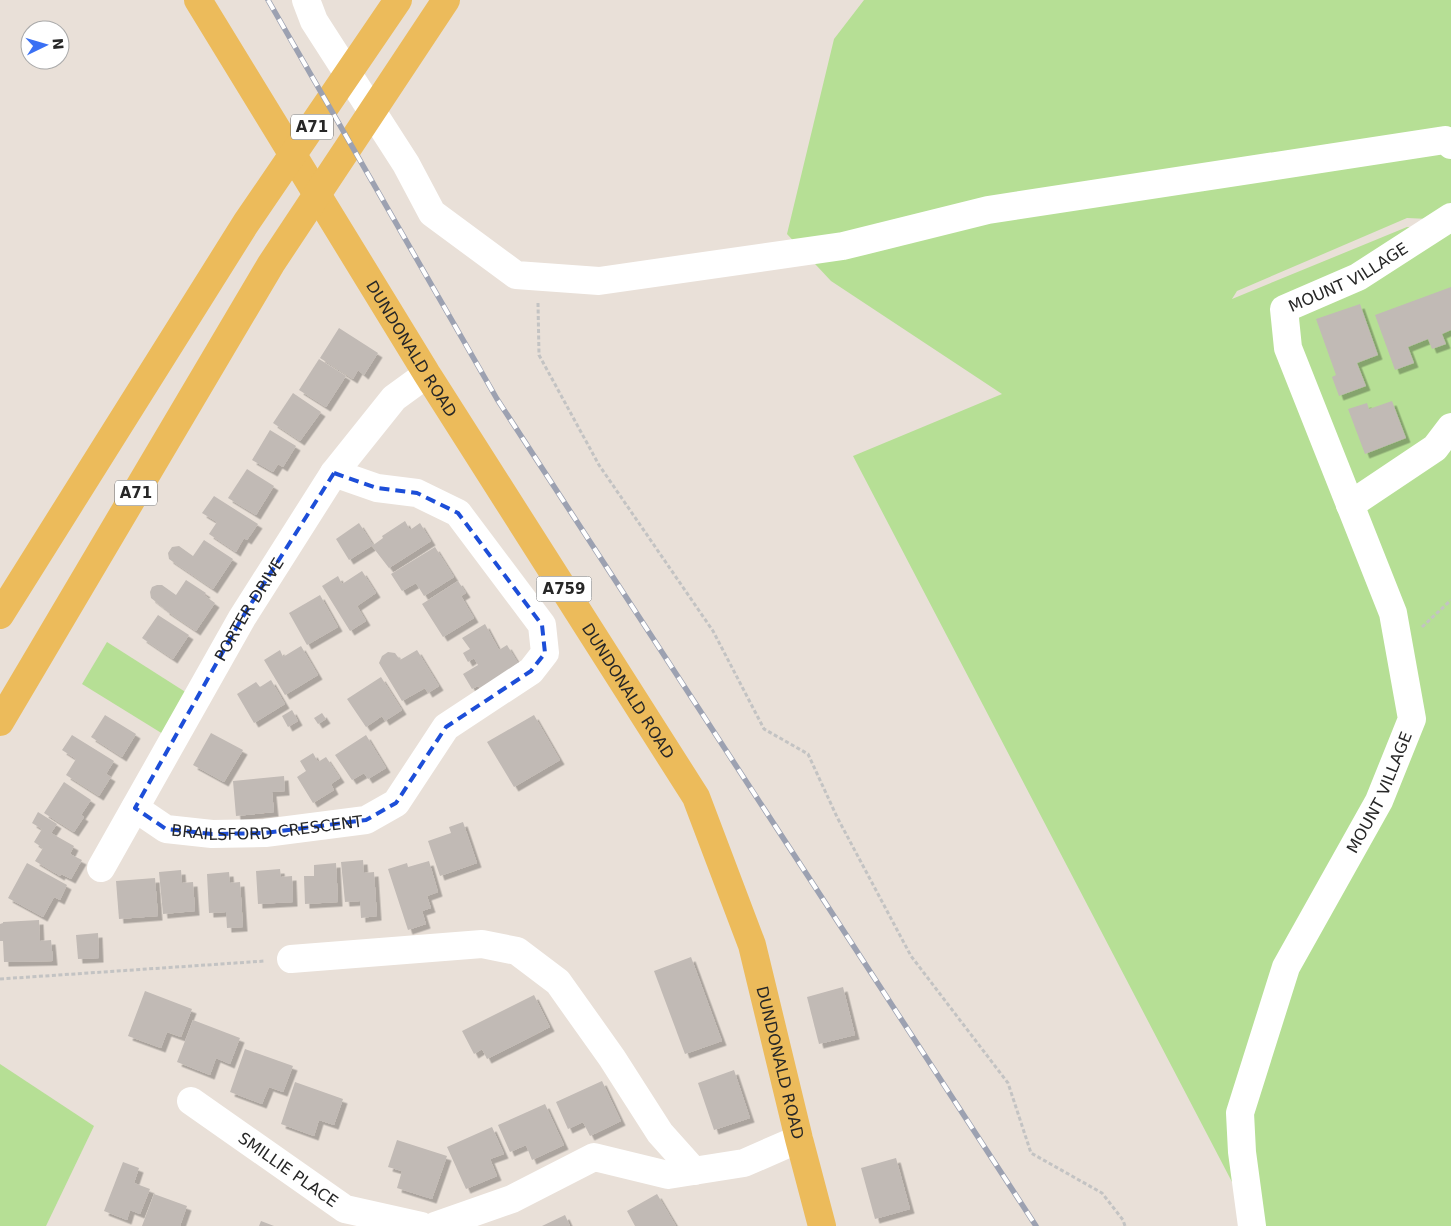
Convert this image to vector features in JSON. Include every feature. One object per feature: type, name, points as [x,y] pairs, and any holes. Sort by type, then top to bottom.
[{"type":"main road","name":"DUNDONALD ROAD","points":[[198,0],[427,374],[696,798],[752,945],[799,1140],[822,1226]]},
{"type":"main road","name":"A71","points":[[0,615],[246,223],[398,0]]},
{"type":"main road","name":"A71","points":[[0,722],[271,264],[446,0]]},
{"type":"street","points":[[306,0],[314,21],[406,164],[432,213],[516,275],[599,281],[843,246],[988,210],[1448,143]]},
{"type":"street","name":"MOUNT VILLAGE","points":[[1252,1226],[1242,1152],[1240,1113],[1286,967],[1379,801],[1412,719],[1393,613],[1288,348],[1284,309],[1358,277],[1451,217]]},
{"type":"street","name":"PORTER DRIVE","points":[[101,868],[242,618],[334,473],[394,398],[427,374]]},
{"type":"street","points":[[1350,505],[1436,448],[1451,427]]},
{"type":"street","name":"BRAILSFORD CRESCENT","points":[[135,808],[166,829],[212,834],[265,833],[366,820],[396,803],[446,727],[531,672],[545,653],[542,625],[458,513],[417,492],[377,488],[334,473]]},
{"type":"street","points":[[291,959],[482,944],[517,951],[558,982],[612,1058],[660,1133],[694,1171]]},
{"type":"street","name":"SMILLIE PLACE","points":[[191,1102],[345,1209],[421,1226]]},
{"type":"street","points":[[435,1226],[512,1199],[594,1157],[668,1175],[744,1163],[799,1140]]},
{"type":"path","points":[[538,277],[539,355],[599,465],[713,631],[764,729],[808,754],[837,817],[911,956],[1008,1083],[1031,1153],[1102,1193],[1123,1220],[1125,1226]]},
{"type":"path","points":[[1399,647],[1451,600]]},
{"type":"path","points":[[0,979],[291,959]]},
{"type":"highlighted area","points":[[334,473],[377,488],[417,493],[458,513],[542,625],[545,653],[531,671],[446,727],[396,803],[366,820],[265,833],[212,834],[166,829],[135,808],[242,618]]},
{"type":"green space","points":[[864,0],[1451,0],[1451,220],[1407,218],[1237,291],[1232,299],[1407,227],[1451,230],[1451,1226],[1255,1226],[853,456],[1002,394],[831,281],[787,234],[834,39]]},
{"type":"green space","points":[[107,642],[187,693],[163,734],[82,684]]},
{"type":"green space","points":[[0,1064],[94,1126],[46,1226],[0,1226]]},
{"type":"building","points":[[1451,287],[1451,330],[1442,334],[1446,344],[1432,349],[1428,339],[1408,347],[1414,363],[1395,370],[1375,315]]},
{"type":"building","points":[[1360,304],[1378,355],[1357,363],[1366,386],[1339,396],[1332,377],[1336,375],[1316,319]]},
{"type":"building","points":[[339,328],[378,353],[364,375],[358,370],[353,379],[320,358]]},
{"type":"building","points":[[319,359],[346,376],[326,407],[299,390]]},
{"type":"building","points":[[293,393],[321,412],[300,441],[273,423]]},
{"type":"building","points":[[1392,401],[1406,438],[1365,454],[1348,409],[1367,403],[1369,409]]},
{"type":"building","points":[[270,430],[296,446],[283,467],[278,464],[273,472],[252,460]]},
{"type":"building","points":[[247,469],[274,486],[256,515],[228,498]]},
{"type":"building","points":[[214,496],[258,524],[247,540],[244,538],[236,552],[209,534],[217,522],[202,513]]},
{"type":"building","points":[[405,521],[410,530],[420,523],[431,541],[389,568],[372,546],[383,538],[382,536]]},
{"type":"building","points":[[359,523],[373,545],[349,560],[336,539]]},
{"type":"building","points":[[204,540],[233,559],[213,589],[169,559],[168,553],[172,547],[179,546],[193,556]]},
{"type":"building","points":[[435,547],[454,577],[424,596],[416,583],[402,591],[391,574]]},
{"type":"building","points":[[362,571],[376,593],[357,606],[366,621],[350,631],[322,586],[338,576],[342,584]]},
{"type":"building","points":[[186,580],[206,593],[204,595],[215,603],[196,631],[151,598],[150,592],[152,587],[162,585],[176,595]]},
{"type":"building","points":[[458,581],[466,593],[461,596],[474,618],[443,637],[422,604]]},
{"type":"building","points":[[320,595],[338,627],[307,645],[289,613]]},
{"type":"building","points":[[158,615],[189,635],[173,659],[142,638]]},
{"type":"building","points":[[485,624],[499,650],[507,645],[518,663],[493,679],[496,684],[483,692],[478,686],[472,689],[463,674],[478,665],[474,658],[468,662],[463,653],[470,649],[462,638]]},
{"type":"building","points":[[301,646],[318,675],[285,695],[264,660],[280,650],[283,657]]},
{"type":"building","points":[[417,650],[439,686],[428,693],[425,688],[402,701],[379,663],[382,656],[388,652],[395,653],[400,660]]},
{"type":"building","points":[[381,677],[402,710],[385,721],[382,716],[366,727],[347,699]]},
{"type":"building","points":[[271,680],[285,704],[254,723],[237,694],[256,682],[260,687]]},
{"type":"building","points":[[292,710],[298,721],[288,727],[282,716]]},
{"type":"building","points":[[322,713],[326,719],[318,724],[314,718]]},
{"type":"building","points":[[105,715],[136,734],[122,757],[91,737]]},
{"type":"building","points":[[534,715],[560,760],[514,787],[487,742]]},
{"type":"building","points":[[211,733],[243,750],[224,782],[193,765]]},
{"type":"building","points":[[72,735],[114,761],[106,774],[111,777],[99,796],[66,775],[76,759],[62,750]]},
{"type":"building","points":[[366,735],[386,768],[368,779],[364,773],[352,780],[335,755]]},
{"type":"building","points":[[313,753],[318,762],[326,757],[340,778],[331,784],[334,790],[313,803],[297,777],[306,771],[300,761]]},
{"type":"building","points":[[284,776],[285,791],[272,792],[274,812],[236,816],[233,781]]},
{"type":"building","points":[[64,782],[91,800],[81,815],[84,817],[74,832],[44,813]]},
{"type":"building","points":[[38,812],[57,824],[51,833],[74,846],[70,854],[82,860],[71,879],[61,874],[60,876],[35,861],[43,848],[34,842],[42,829],[32,823]]},
{"type":"building","points":[[463,822],[477,863],[440,876],[428,841],[451,833],[449,827]]},
{"type":"building","points":[[363,860],[364,873],[374,872],[377,916],[361,918],[360,901],[345,902],[341,862]]},
{"type":"building","points":[[429,861],[438,892],[427,896],[431,908],[422,911],[426,924],[408,930],[388,869],[407,863],[408,867]]},
{"type":"building","points":[[27,863],[67,885],[60,900],[54,897],[43,917],[8,898]]},
{"type":"building","points":[[336,863],[338,902],[305,904],[304,876],[314,876],[314,865]]},
{"type":"building","points":[[280,869],[281,877],[292,876],[293,902],[258,904],[256,871]]},
{"type":"building","points":[[181,870],[182,883],[193,882],[195,911],[163,914],[159,872]]},
{"type":"building","points":[[229,872],[230,883],[240,882],[243,927],[227,928],[226,912],[209,913],[207,874]]},
{"type":"building","points":[[155,878],[158,916],[119,919],[116,881]]},
{"type":"building","points":[[39,920],[40,941],[51,940],[53,961],[4,962],[3,941],[0,941],[0,924],[3,922]]},
{"type":"building","points":[[98,933],[99,958],[78,959],[76,935]]},
{"type":"building","points":[[691,957],[722,1041],[685,1054],[654,971]]},
{"type":"building","points":[[843,987],[855,1035],[819,1044],[807,997]]},
{"type":"building","points":[[145,991],[192,1009],[181,1037],[167,1032],[161,1048],[128,1036]]},
{"type":"building","points":[[534,995],[550,1027],[487,1059],[482,1049],[474,1054],[462,1031]]},
{"type":"building","points":[[193,1020],[240,1038],[230,1064],[216,1058],[210,1075],[177,1062]]},
{"type":"building","points":[[245,1049],[293,1066],[283,1092],[269,1087],[262,1104],[230,1092]]},
{"type":"building","points":[[734,1070],[750,1118],[714,1130],[698,1083]]},
{"type":"building","points":[[602,1081],[621,1121],[590,1136],[583,1122],[568,1129],[556,1102]]},
{"type":"building","points":[[295,1082],[343,1099],[334,1125],[319,1120],[314,1136],[281,1124]]},
{"type":"building","points":[[545,1104],[564,1145],[532,1160],[526,1145],[510,1152],[498,1125]]},
{"type":"building","points":[[492,1127],[504,1154],[490,1159],[497,1176],[466,1189],[447,1147]]},
{"type":"building","points":[[397,1140],[447,1156],[432,1199],[397,1188],[402,1171],[388,1167]]},
{"type":"building","points":[[896,1158],[910,1209],[875,1219],[861,1168]]},
{"type":"building","points":[[123,1162],[139,1168],[134,1183],[150,1189],[140,1214],[130,1210],[127,1220],[104,1211]]},
{"type":"building","points":[[154,1194],[187,1206],[180,1226],[142,1226]]},
{"type":"building","points":[[657,1194],[676,1226],[635,1226],[627,1211]]},
{"type":"building","points":[[565,1215],[570,1226],[542,1226]]},
{"type":"building","points":[[261,1221],[274,1226],[259,1226]]},
{"type":"railway","points":[[268,0],[497,399],[1036,1226]]}]
